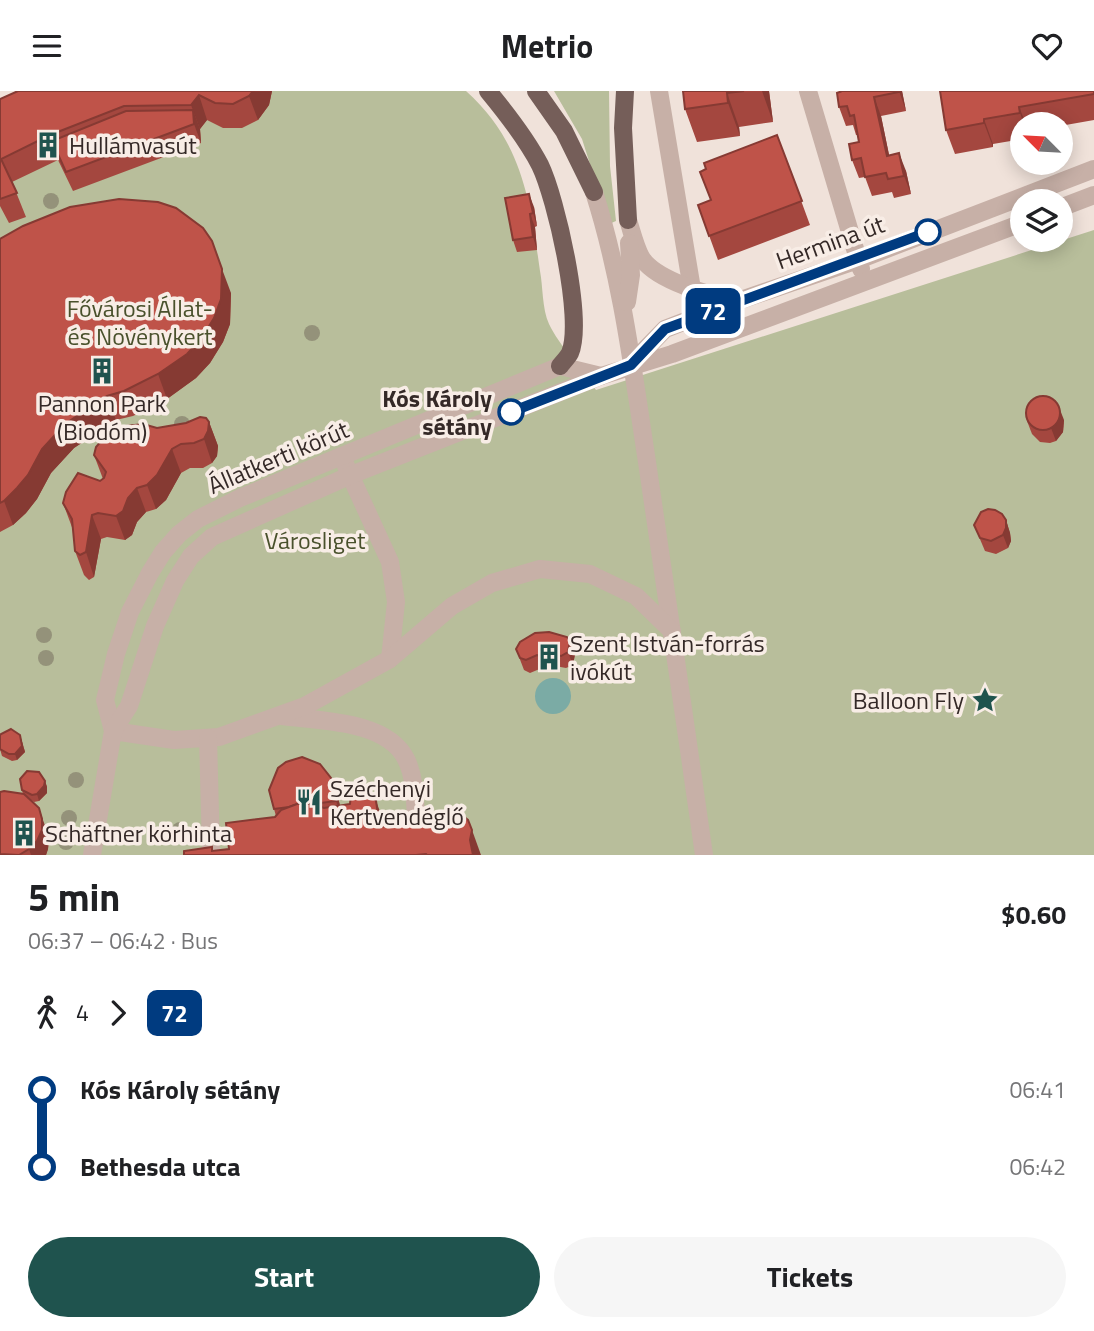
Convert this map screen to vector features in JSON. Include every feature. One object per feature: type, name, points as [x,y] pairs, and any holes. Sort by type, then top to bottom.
[{"type":"main road","points":[[488,91],[524,138],[540,166],[553,199],[560,227],[574,323],[569,353],[560,366]]},
{"type":"main road","points":[[536,91],[564,131],[594,192]]},
{"type":"main road","points":[[625,91],[623,128],[628,220]]},
{"type":"street","points":[[659,91],[692,289]]},
{"type":"street","points":[[808,91],[864,282]]},
{"type":"street","name":"Hermina út","points":[[631,365],[665,329],[858,260],[1094,169]]},
{"type":"street","points":[[594,192],[610,244],[625,312],[704,855]]},
{"type":"street","points":[[1073,203],[1094,195]]},
{"type":"street","points":[[625,312],[631,275],[628,220]]},
{"type":"street","points":[[628,220],[642,259],[664,277],[735,302]]},
{"type":"street","name":"Hermina út","points":[[631,365],[672,354],[1010,227]]},
{"type":"street","name":"Állatkerti körút","points":[[92,855],[113,731],[129,706],[151,637],[175,581],[191,556],[212,537],[351,475],[631,365]]},
{"type":"street","points":[[560,366],[601,376]]},
{"type":"street","name":"Állatkerti körút","points":[[113,731],[105,699],[116,654],[130,613],[163,552],[179,534],[198,519],[219,508],[560,366]]},
{"type":"street","points":[[342,456],[390,562],[396,602],[390,659]]},
{"type":"street","points":[[113,731],[174,740],[219,737],[305,706],[390,659],[452,606],[492,583],[540,569],[590,575],[636,596],[672,631]]},
{"type":"street","points":[[278,716],[372,730],[397,746],[407,760],[413,783],[416,819]]},
{"type":"street","points":[[208,738],[211,851]]},
{"type":"green space","name":"Városliget","points":[[74,91],[466,91],[500,130],[511,151],[527,196],[549,324],[596,390],[1026,252],[1073,252],[1073,237],[1094,230],[1094,855],[0,855],[0,123]]},
{"type":"green space","points":[[554,91],[609,91],[610,166],[616,221],[609,224],[582,139]]},
{"type":"water","points":[[553,678],[566,683],[571,696],[566,709],[553,714],[540,709],[535,696],[540,683]]},
{"type":"building","points":[[18,91],[253,91],[233,104],[215,103],[199,95],[191,105],[124,106],[50,135],[1,159],[17,193],[0,199],[0,99]]},
{"type":"building","points":[[683,91],[744,91],[727,93],[728,103],[685,109]]},
{"type":"building","points":[[899,91],[874,97],[887,156],[899,153],[904,176],[888,179],[886,173],[865,177],[861,158],[852,160],[849,144],[859,142],[854,115],[850,116],[847,106],[839,107],[837,93]]},
{"type":"building","points":[[940,91],[1094,91],[1094,94],[1019,107],[1020,112],[1010,112],[1010,115],[984,119],[984,123],[946,130]]},
{"type":"building","points":[[193,110],[194,124],[66,172],[52,141],[126,111]]},
{"type":"building","points":[[777,135],[802,201],[709,236],[698,205],[711,200],[700,172],[706,169],[704,163]]},
{"type":"building","points":[[529,194],[533,213],[530,214],[533,237],[513,240],[505,198]]},
{"type":"building","name":"Pannon Park (Biodóm)","points":[[119,199],[158,202],[176,208],[203,228],[212,241],[222,269],[221,299],[214,318],[201,339],[187,354],[158,374],[124,391],[107,396],[65,424],[42,449],[28,475],[0,503],[0,239],[23,226],[70,207]]},
{"type":"building","points":[[1043,396],[1055,401],[1060,413],[1055,425],[1043,430],[1031,425],[1026,413],[1031,401]]},
{"type":"building","points":[[200,417],[209,422],[204,439],[172,449],[157,475],[147,485],[137,488],[128,498],[123,511],[116,516],[98,513],[92,515],[86,552],[80,555],[75,551],[72,519],[63,503],[66,492],[78,473],[100,481],[104,478],[106,472],[94,455],[96,447],[109,432],[143,424],[157,428],[186,423]]},
{"type":"building","points":[[988,509],[1002,514],[1006,520],[1003,535],[991,541],[980,538],[974,525],[981,512]]},
{"type":"building","points":[[549,632],[567,637],[570,641],[568,652],[561,656],[551,653],[544,658],[537,655],[526,660],[520,658],[516,649],[520,642],[535,633]]},
{"type":"building","points":[[11,729],[20,735],[22,746],[15,754],[0,749],[0,735]]},
{"type":"building","points":[[302,757],[320,764],[331,778],[336,801],[274,809],[269,790],[278,768],[286,762]]},
{"type":"building","points":[[27,771],[39,772],[45,781],[37,794],[32,795],[22,790],[20,779]]},
{"type":"building","points":[[368,791],[376,801],[380,827],[397,825],[397,820],[424,816],[425,822],[443,821],[450,814],[460,814],[468,820],[472,830],[470,840],[473,855],[184,855],[184,851],[212,847],[212,851],[229,849],[226,823],[275,817],[281,810],[297,804],[313,804],[324,808],[350,804],[351,794]]},
{"type":"building","name":"Schäftner körhinta","points":[[0,792],[24,794],[39,808],[42,819],[42,830],[37,841],[19,855],[0,854]]},
{"type":"bus line","name":"72","points":[[511,412],[631,365],[665,329],[928,232]]},
{"type":"place","name":"Hullámvasút","points":[[48,145]]},
{"type":"place","name":"Pannon Park (Biodóm)","points":[[102,371]]},
{"type":"place","name":"Kós Károly sétány","points":[[511,412]]},
{"type":"place","name":"Szent István-forrás ivókút","points":[[549,657]]},
{"type":"place","name":"Balloon Fly","points":[[985,700]]},
{"type":"place","name":"Széchenyi Kertvendéglő","points":[[309,802]]},
{"type":"place","name":"Schäftner körhinta","points":[[24,833]]},
{"type":"park label","name":"Fővárosi Állat- és Növénykert","points":[[140,322]]}]
